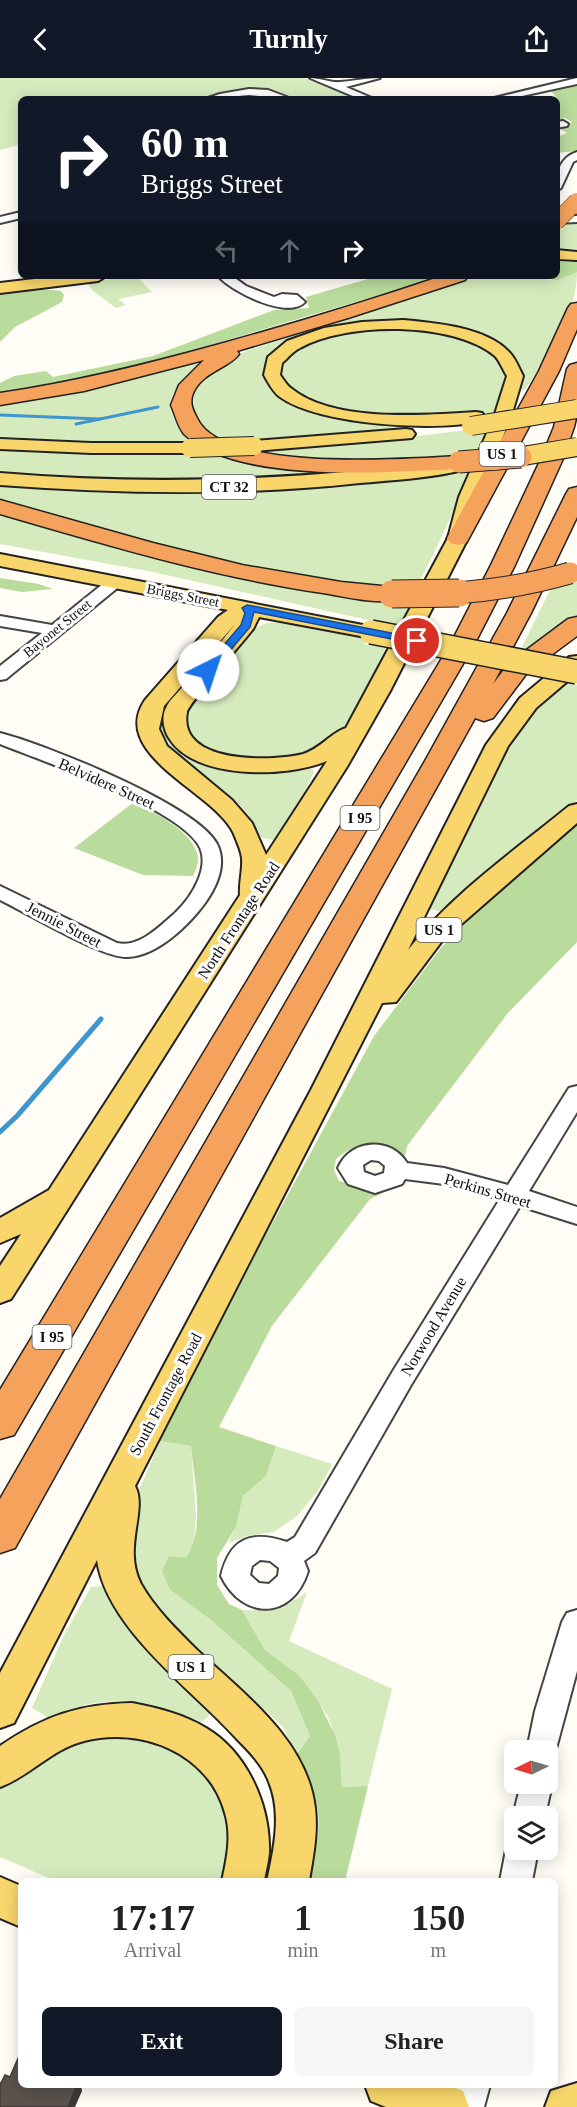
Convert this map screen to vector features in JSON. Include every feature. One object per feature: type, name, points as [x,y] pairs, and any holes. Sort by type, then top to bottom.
[{"type":"highway","points":[[560,217],[577,201]]},
{"type":"highway","points":[[0,399],[48,393],[112,380],[266,337],[450,279]]},
{"type":"highway","name":"US 1","points":[[458,538],[549,371],[577,308]]},
{"type":"highway","points":[[266,337],[223,356],[209,365],[184,393],[181,403],[185,419],[204,439],[248,456],[294,464],[372,467],[458,464],[521,457]]},
{"type":"highway","name":"I 95","points":[[0,1424],[462,645],[511,549],[552,461],[564,427],[577,369]]},
{"type":"highway","name":"I 95","points":[[0,1536],[438,761],[519,613],[577,494]]},
{"type":"highway","points":[[0,507],[228,571],[306,585],[392,594],[442,595],[524,585],[573,572]]},
{"type":"highway","points":[[438,761],[474,728],[495,695],[519,668],[550,642],[577,624]]},
{"type":"main road","points":[[560,254],[577,256]]},
{"type":"main road","points":[[0,288],[74,279]]},
{"type":"main road","name":"North Frontage Road","points":[[0,1291],[250,902],[360,725],[458,538],[464,510],[500,422],[514,380],[514,368],[510,361],[503,353],[482,341],[453,332],[399,325],[371,325],[338,329],[311,336],[292,344],[279,353],[272,366],[272,375],[280,388],[301,401],[325,410],[382,419],[473,422]]},
{"type":"main road","points":[[0,444],[91,448],[254,446],[371,437],[577,408]]},
{"type":"main road","points":[[473,422],[500,422],[577,408]]},
{"type":"main road","points":[[521,457],[577,447]]},
{"type":"main road","name":"CT 32","points":[[0,479],[114,487],[243,487],[354,480],[458,464]]},
{"type":"main road","name":"Briggs Street","points":[[0,560],[577,672]]},
{"type":"main road","points":[[250,902],[256,865],[249,835],[231,810],[157,751],[148,733],[147,722],[150,712],[161,695],[218,629],[233,615],[247,608],[250,613],[246,625],[176,709],[173,723],[182,740],[199,753],[224,762],[273,766],[319,756],[344,740],[360,725]]},
{"type":"main road","points":[[331,1077],[497,745],[528,703],[577,662]]},
{"type":"main road","name":"US 1","points":[[331,1077],[397,981],[433,935],[487,886],[577,811]]},
{"type":"main road","name":"South Frontage Road","points":[[0,1711],[331,1077]]},
{"type":"main road","name":"US 1","points":[[0,1232],[62,1194]]},
{"type":"main road","name":"US 1","points":[[140,1443],[116,1525],[115,1553],[120,1577],[144,1617],[249,1724],[282,1765],[292,1789],[296,1817],[288,1878]]},
{"type":"main road","points":[[0,1769],[35,1745],[65,1730],[84,1724],[100,1721],[137,1721],[159,1725],[179,1733],[208,1752],[221,1764],[235,1784],[246,1809],[251,1835],[244,1878]]},
{"type":"main road","points":[[0,1897],[18,1906]]},
{"type":"main road","points":[[394,2088],[447,2107]]},
{"type":"main road","points":[[567,2107],[577,2105]]},
{"type":"street","points":[[315,78],[361,96]]},
{"type":"street","points":[[336,86],[375,78]]},
{"type":"street","points":[[509,96],[577,81]]},
{"type":"street","points":[[226,96],[252,91],[278,96]]},
{"type":"street","points":[[560,177],[569,160],[577,155]]},
{"type":"street","points":[[0,220],[18,216]]},
{"type":"street","points":[[560,221],[577,219]]},
{"type":"street","points":[[228,279],[242,289],[274,301]]},
{"type":"street","name":"Bayonet Street","points":[[0,675],[115,582]]},
{"type":"street","points":[[0,621],[53,630]]},
{"type":"street","name":"Belvidere Street","points":[[0,738],[104,779],[183,818],[207,842],[214,859],[206,883],[188,911],[157,938],[129,951]]},
{"type":"street","name":"Jennie Street","points":[[0,892],[112,949],[129,951]]},
{"type":"street","name":"Norwood Avenue","points":[[288,1557],[305,1545],[408,1368],[577,1093]]},
{"type":"street","name":"Perkins Street","points":[[398,1170],[457,1179],[577,1216]]},
{"type":"street","points":[[544,1740],[550,1711],[577,1622]]},
{"type":"street","points":[[517,1878],[520,1860]]},
{"type":"street","points":[[466,2107],[471,2088]]},
{"type":"green space","points":[[0,78],[304,78],[349,96],[290,96],[273,90],[253,88],[211,96],[18,96],[18,145],[0,150]]},
{"type":"green space","points":[[577,85],[577,151],[560,153],[560,136],[567,133],[560,127],[568,126],[572,122],[565,118],[560,120],[560,96],[555,96],[551,91]]},
{"type":"green space","points":[[577,222],[577,252],[560,250],[560,228],[566,223]]},
{"type":"green space","points":[[560,262],[577,262],[577,272],[558,280],[550,279],[560,279]]},
{"type":"green space","points":[[577,272],[572,303],[551,349],[525,390],[517,390],[520,367],[506,350],[452,329],[325,329],[290,341],[277,349],[266,360],[264,371],[266,378],[308,408],[400,422],[405,428],[216,442],[188,415],[191,390],[220,365],[246,351],[466,279],[550,280],[560,279],[560,277]]},
{"type":"green space","points":[[139,279],[152,292],[118,299],[126,305],[116,308],[93,291],[87,282]]},
{"type":"green space","points":[[368,279],[433,279],[146,364],[83,380],[0,393],[0,383],[14,376],[46,371],[53,377],[153,356],[274,310],[309,308],[306,297]]},
{"type":"green space","points":[[30,288],[61,291],[64,295],[62,302],[15,327],[0,342],[0,293]]},
{"type":"green space","points":[[366,327],[436,330],[490,349],[510,373],[497,412],[421,417],[364,415],[336,410],[313,402],[301,397],[284,383],[280,374],[281,363],[296,346],[322,336]]},
{"type":"green space","points":[[190,362],[203,366],[179,386],[170,403],[171,412],[176,421],[198,443],[85,443],[0,439],[0,404],[124,382]]},
{"type":"green space","points":[[492,427],[482,456],[358,464],[253,454],[261,450],[393,439]]},
{"type":"green space","points":[[0,449],[113,453],[198,452],[321,469],[323,478],[195,483],[0,474]]},
{"type":"green space","points":[[473,471],[415,592],[287,578],[0,503],[0,485],[119,491],[237,491],[355,484]]},
{"type":"green space","points":[[0,511],[228,577],[309,591],[412,600],[399,627],[153,572],[0,544]]},
{"type":"green space","points":[[577,577],[577,619],[527,653],[520,651],[553,584]]},
{"type":"green space","points":[[0,578],[39,584],[53,589],[22,592],[0,588]]},
{"type":"green space","points":[[281,622],[367,639],[365,644],[389,649],[355,711],[340,733],[335,739],[315,751],[287,759],[266,760],[224,755],[205,748],[192,737],[186,722],[189,702],[254,628],[267,623]]},
{"type":"green space","points":[[558,682],[577,685],[577,800],[443,912],[429,909],[495,765],[520,725]]},
{"type":"green space","points":[[164,703],[170,703],[188,753],[304,765],[314,771],[307,788],[273,840],[261,837],[252,820],[235,801],[187,766],[167,747],[158,726]]},
{"type":"green space","points":[[134,802],[170,823],[187,837],[198,856],[193,876],[143,875],[74,848]]},
{"type":"green space","points":[[577,824],[577,942],[508,1013],[407,1146],[405,1156],[386,1147],[369,1144],[353,1148],[336,1159],[334,1170],[339,1181],[372,1189],[381,1194],[370,1199],[272,1326],[219,1427],[276,1446],[266,1476],[243,1496],[236,1527],[217,1558],[217,1585],[229,1604],[242,1610],[265,1650],[299,1675],[318,1701],[335,1735],[340,1754],[342,1787],[368,1786],[346,1878],[307,1878],[316,1845],[318,1816],[312,1788],[297,1754],[310,1736],[291,1691],[211,1620],[170,1590],[162,1571],[169,1556],[186,1558],[192,1546],[197,1519],[196,1489],[191,1446],[160,1441],[260,1246],[374,1036],[440,949],[507,880]]},
{"type":"green space","points":[[160,1441],[191,1446],[196,1516],[194,1547],[170,1590],[211,1620],[291,1691],[310,1736],[297,1754],[282,1726],[185,1637],[150,1600],[134,1565],[130,1538],[133,1504]]},
{"type":"green space","points":[[276,1446],[332,1464],[318,1491],[297,1516],[274,1532],[248,1536],[228,1543],[236,1527],[243,1496],[266,1476]]},
{"type":"green space","points":[[111,1585],[214,1705],[208,1717],[201,1722],[161,1708],[125,1702],[89,1704],[49,1718],[32,1708],[64,1635],[91,1587]]},
{"type":"green space","points":[[307,1592],[289,1641],[392,1689],[368,1786],[342,1787],[340,1754],[329,1718],[299,1675],[265,1650],[242,1610],[276,1608],[290,1603]]},
{"type":"green space","points":[[96,1732],[166,1738],[217,1785],[233,1830],[225,1878],[49,1878],[0,1857],[0,1789],[39,1758]]},
{"type":"building","points":[[18,2058],[18,2088],[76,2088],[68,2107],[0,2107],[0,2083],[5,2075],[10,2077]]},
{"type":"waterway","points":[[76,424],[158,407]]},
{"type":"waterway","points":[[0,415],[100,419]]},
{"type":"waterway","points":[[0,1132],[17,1116],[101,1019]]},
{"type":"route","points":[[208,670],[246,625],[250,613],[247,608],[417,641]]}]
